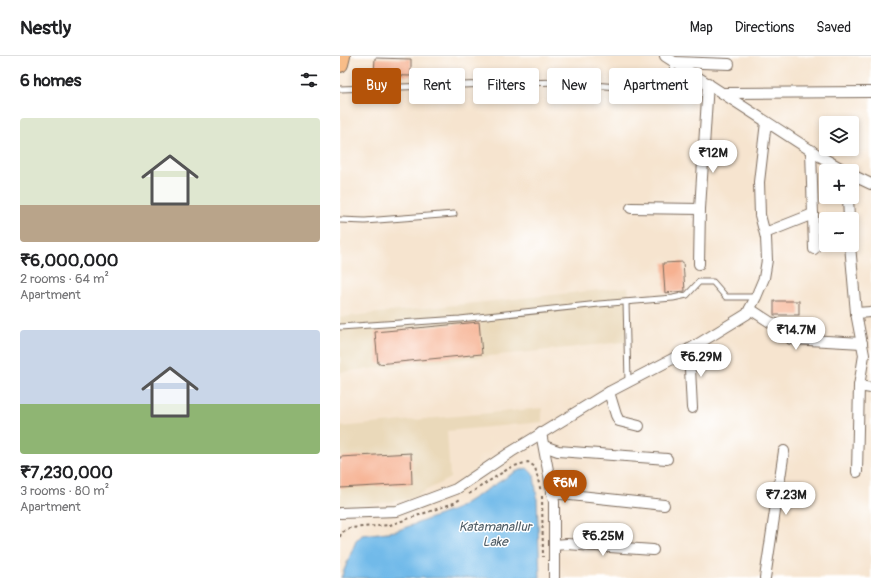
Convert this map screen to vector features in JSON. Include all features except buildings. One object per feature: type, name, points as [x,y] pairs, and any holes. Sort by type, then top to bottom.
[{"type":"main road","points":[[340,64],[342,56]]},
{"type":"street","points":[[665,56],[766,122],[834,164]]},
{"type":"street","points":[[675,62],[729,64]]},
{"type":"street","points":[[699,264],[700,209],[708,83]]},
{"type":"street","points":[[723,93],[871,92]]},
{"type":"street","points":[[340,513],[397,511],[456,489],[541,433],[609,392],[689,349],[747,314],[764,278],[767,260],[766,238],[760,215],[759,182],[766,122]]},
{"type":"street","points":[[811,150],[814,249]]},
{"type":"street","points":[[859,178],[871,184]]},
{"type":"street","points":[[631,208],[700,209]]},
{"type":"street","points":[[765,233],[813,214]]},
{"type":"street","points":[[851,252],[856,313],[862,343],[867,355],[859,386],[857,472]]},
{"type":"street","points":[[750,309],[770,322],[785,327],[791,339],[862,343]]},
{"type":"street","points":[[856,313],[871,312]]},
{"type":"street","points":[[689,349],[692,408]]},
{"type":"street","points":[[859,386],[871,388]]},
{"type":"street","points":[[609,392],[619,421],[639,426]]},
{"type":"street","points":[[541,433],[554,502],[554,578]]},
{"type":"street","points":[[544,446],[558,451],[667,459]]},
{"type":"street","points":[[765,578],[784,451]]},
{"type":"street","points":[[552,493],[664,505]]},
{"type":"street","points":[[554,545],[568,544],[653,550]]},
{"type":"lane","points":[[340,89],[557,82],[654,90],[661,88],[666,84],[675,62]]},
{"type":"lane","points":[[340,220],[365,221],[454,214]]},
{"type":"lane","points":[[340,327],[460,319],[673,298],[688,295],[699,282],[713,282],[726,297],[756,297]]},
{"type":"lane","points":[[626,302],[628,381]]},
{"type":"path","points":[[340,537],[341,533],[349,528],[390,525],[454,503],[511,467],[528,462],[535,467],[542,495],[543,563]]},
{"type":"shaded area","points":[[628,287],[633,341],[340,372],[340,317]]},
{"type":"shaded area","points":[[542,408],[542,422],[447,431],[450,478],[410,499],[366,505],[340,505],[340,427]]},
{"type":"water","name":"Katamanallur Lake","points":[[527,468],[534,475],[537,498],[540,578],[341,578],[356,541],[362,535],[396,531],[456,509],[515,472]]}]
